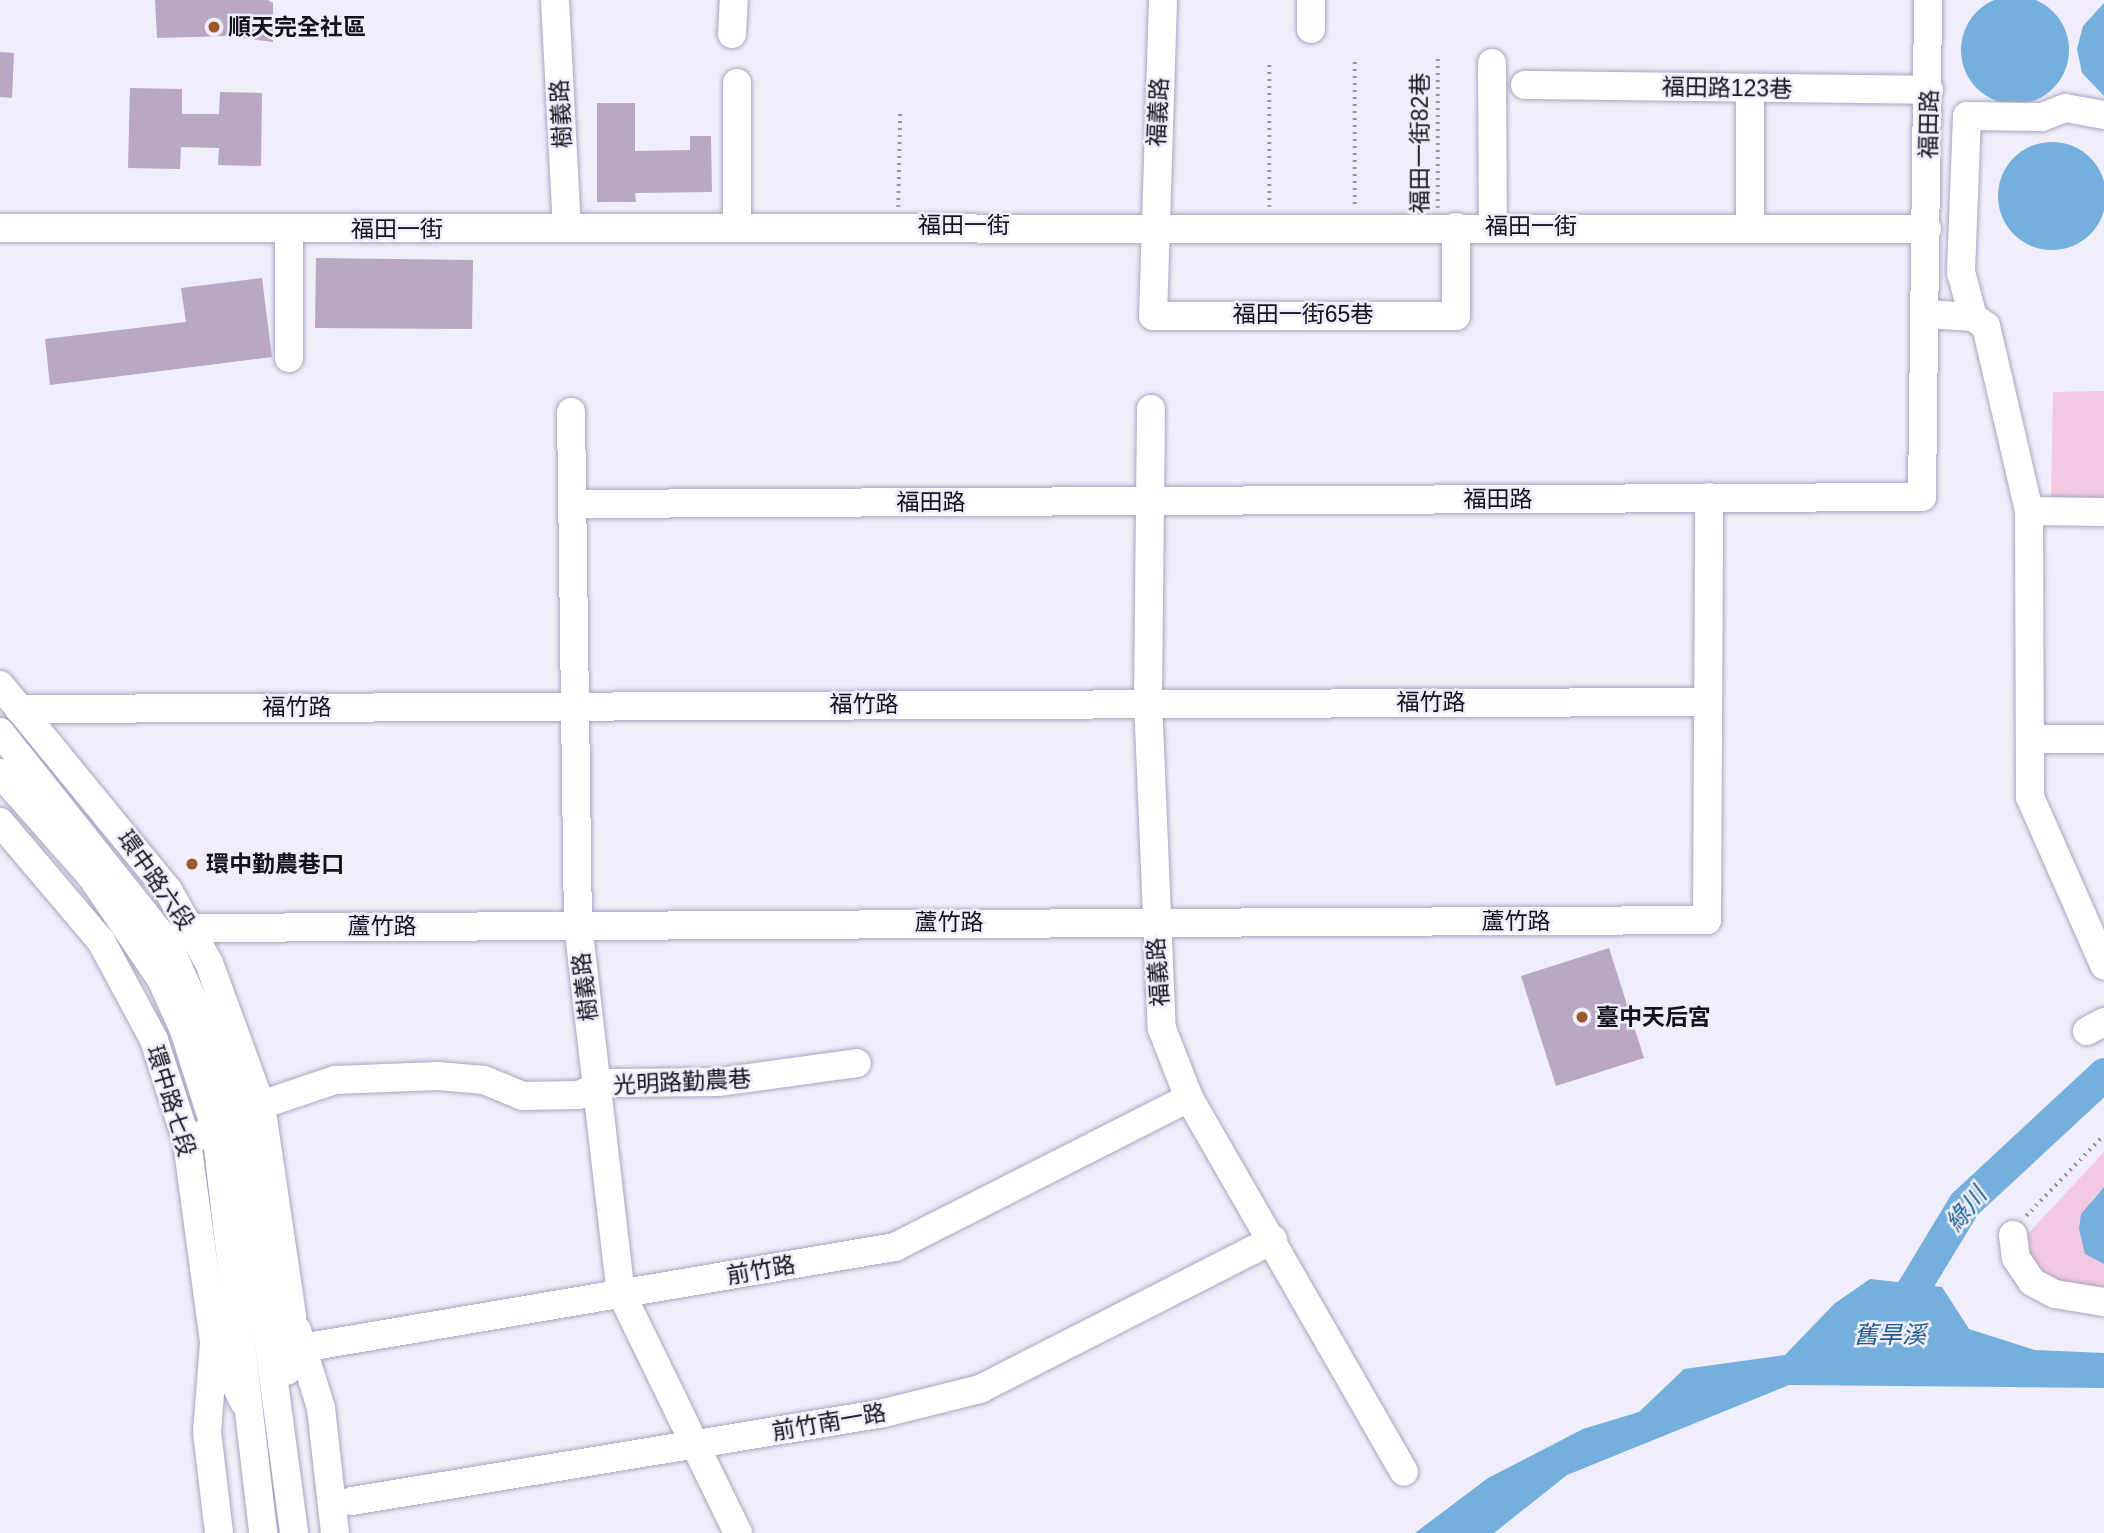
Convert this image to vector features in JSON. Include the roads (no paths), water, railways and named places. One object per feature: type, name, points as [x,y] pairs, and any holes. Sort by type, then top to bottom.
[{"type":"street","name":"樹義路","points":[[555,0],[567,228]]},
{"type":"street","points":[[732,34],[734,0]]},
{"type":"street","name":"福義路","points":[[1152,224],[1163,0]]},
{"type":"street","points":[[1311,0],[1311,29]]},
{"type":"street","name":"福田路","points":[[576,504],[1922,498],[1928,0]]},
{"type":"street","points":[[1492,64],[1493,227]]},
{"type":"street","points":[[737,83],[737,227]]},
{"type":"street","name":"福田路123巷","points":[[1525,85],[1929,90]]},
{"type":"street","points":[[1750,88],[1750,226]]},
{"type":"street","points":[[1973,317],[1961,272],[1968,116],[2042,117],[2065,108],[2104,115]]},
{"type":"street","name":"福田一街","points":[[0,228],[289,230],[1152,224],[1927,229]]},
{"type":"street","name":"福田一街65巷","points":[[1152,224],[1153,316],[1456,316],[1447,227]]},
{"type":"street","points":[[289,230],[289,358]]},
{"type":"street","points":[[1926,314],[1973,317],[1986,326],[2029,512],[2030,797],[2104,965]]},
{"type":"street","name":"福義路","points":[[1151,409],[1148,702],[1154,921],[1162,1029],[1189,1098],[1404,1472]]},
{"type":"street","name":"樹義路","points":[[571,412],[576,504],[578,924],[621,1293],[738,1533]]},
{"type":"street","points":[[1708,702],[1709,497]]},
{"type":"street","points":[[2029,512],[2104,512]]},
{"type":"street","name":"環中路六段","points":[[0,685],[133,844],[191,928],[239,1119]]},
{"type":"street","name":"福竹路","points":[[19,709],[1148,702],[1708,702]]},
{"type":"street","name":"蘆竹路","points":[[191,928],[1707,920],[1708,702]]},
{"type":"street","name":"環中路六段","points":[[0,732],[167,942],[239,1119]]},
{"type":"street","points":[[2030,739],[2104,739]]},
{"type":"street","points":[[0,773],[91,876],[161,979],[239,1119],[292,1316],[321,1408],[335,1533]]},
{"type":"street","name":"環中路七段","points":[[0,822],[102,941],[154,1040],[187,1142],[214,1342],[253,1420]]},
{"type":"street","name":"光明路勤農巷","points":[[187,1142],[239,1119],[348,1080],[461,1078],[523,1096],[597,1088],[796,1075],[857,1063]]},
{"type":"street","name":"前竹路","points":[[302,1348],[895,1247],[1189,1098]]},
{"type":"street","points":[[239,1119],[282,1419],[294,1533]]},
{"type":"street","name":"環中路七段","points":[[239,1119],[253,1420],[263,1533]]},
{"type":"street","points":[[2013,1236],[2016,1258],[2032,1282],[2055,1294],[2104,1302]]},
{"type":"street","name":"前竹南一路","points":[[352,1500],[884,1413],[980,1389],[1273,1240]]},
{"type":"street","points":[[282,1419],[292,1316]]},
{"type":"street","points":[[214,1342],[207,1432],[219,1533]]},
{"type":"water","points":[[2015,-4],[2036,0],[2053,12],[2065,29],[2069,50],[2065,71],[2053,88],[2036,100],[2015,104],[1994,100],[1977,88],[1965,71],[1961,50],[1965,29],[1977,12],[1994,0]]},
{"type":"water","points":[[2104,3],[2104,96],[2082,73],[2077,49],[2083,26]]},
{"type":"water","points":[[2052,142],[2073,146],[2090,158],[2102,175],[2106,196],[2102,217],[2090,234],[2073,246],[2052,250],[2031,246],[2014,234],[2002,217],[1998,196],[2002,175],[2014,158],[2031,146]]},
{"type":"water","points":[[2104,1187],[2104,1264],[2085,1254],[2079,1229],[2081,1214]]},
{"type":"water","name":"舊旱溪","points":[[1870,1279],[1942,1287],[1969,1329],[2035,1350],[2104,1353],[2104,1388],[1789,1385],[1567,1475],[1494,1533],[1415,1533],[1488,1478],[1583,1429],[1639,1412],[1684,1369],[1785,1355],[1834,1304]]},
{"type":"waterway","name":"綠川","points":[[1892,1323],[1964,1204],[2104,1074]]},
{"type":"place","name":"順天完全社區","points":[[214,27]]},
{"type":"place","name":"環中勤農巷口","points":[[192,864]]},
{"type":"place","name":"臺中天后宮","points":[[1582,1017]]}]
